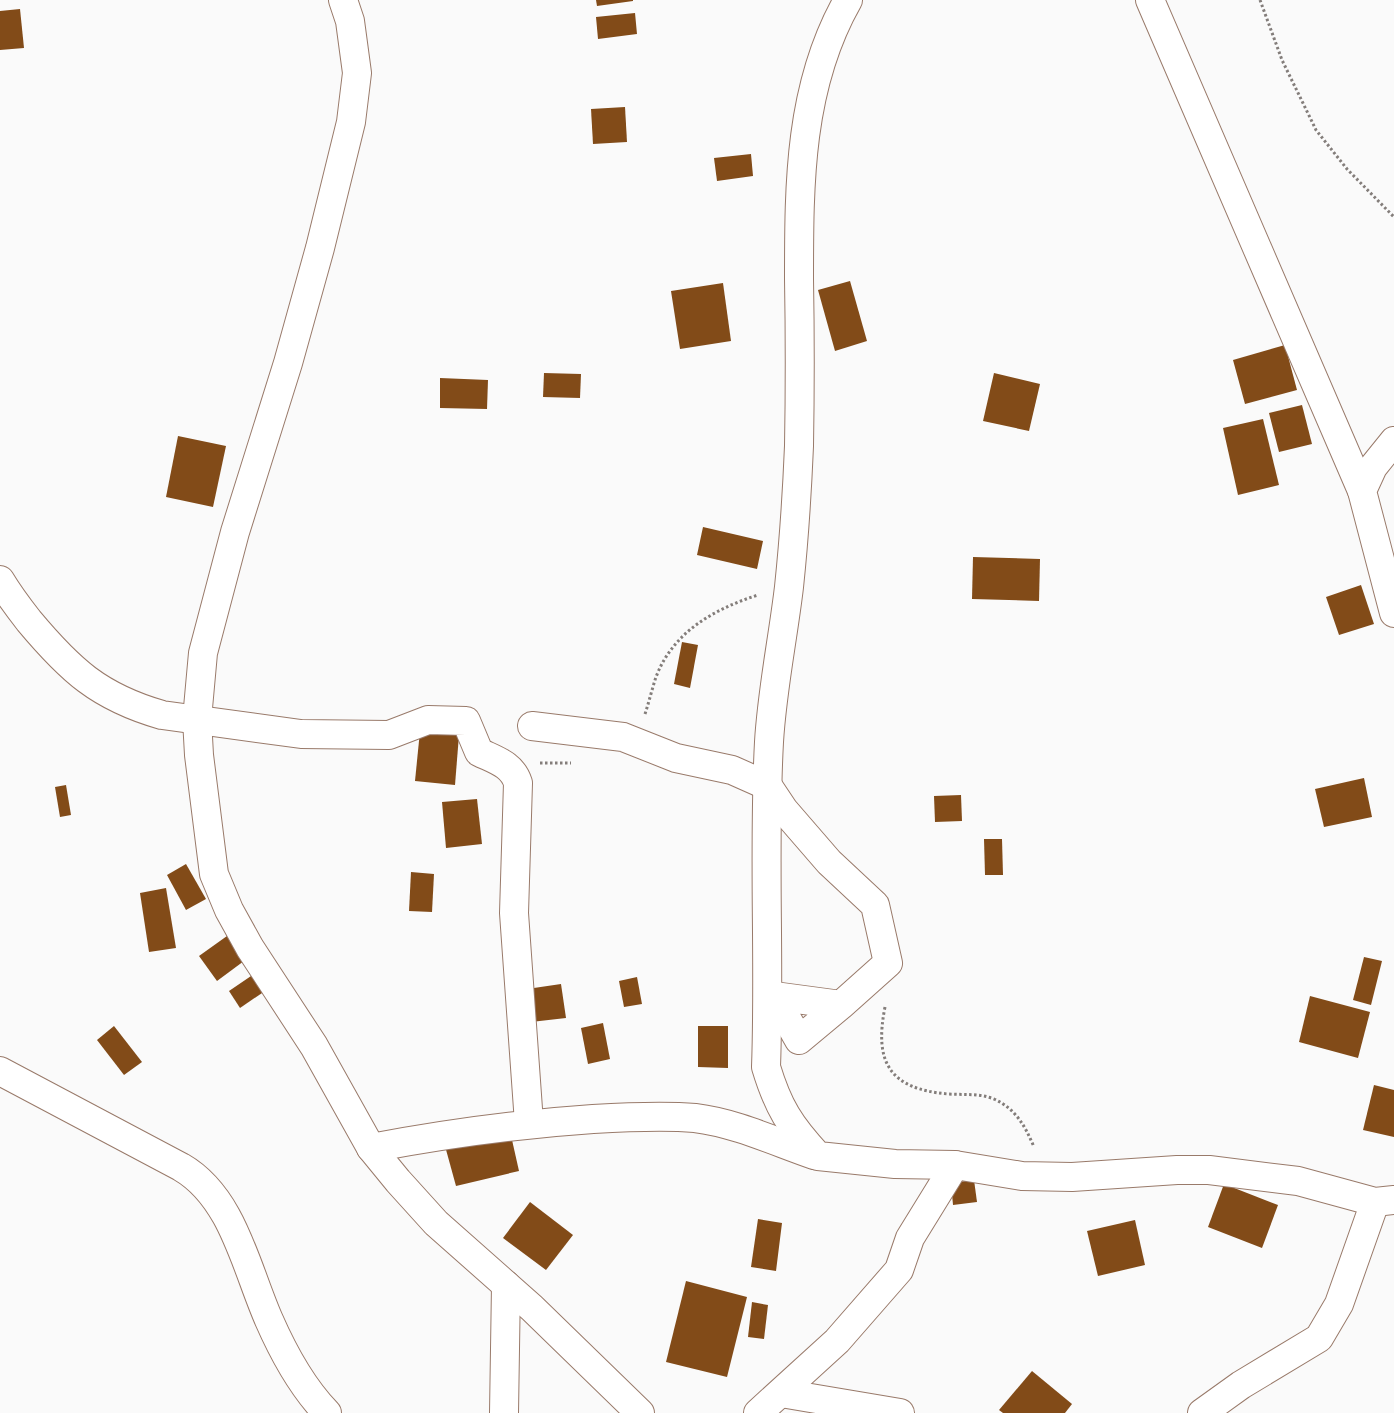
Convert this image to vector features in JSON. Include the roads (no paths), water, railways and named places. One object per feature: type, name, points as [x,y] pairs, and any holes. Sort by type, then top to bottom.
[{"type":"street","points":[[343,0],[350,21],[357,72],[351,122],[322,240],[288,363],[235,532],[205,644],[197,719],[199,755],[214,874],[229,910],[250,948],[314,1046],[371,1148],[436,1223],[506,1285],[640,1413]]},
{"type":"street","points":[[818,1156],[793,1129],[774,1096],[766,1067],[769,740],[789,586],[799,447],[799,209],[801,162],[806,122],[820,63],[827,42],[848,0]]},
{"type":"street","points":[[1150,0],[1362,491],[1394,613]]},
{"type":"street","points":[[1362,491],[1373,467],[1394,441]]},
{"type":"street","points":[[0,580],[11,600],[45,641],[78,673],[99,689],[127,704],[144,710],[162,715],[301,734],[389,735],[428,720],[466,721],[479,752],[507,765],[513,771],[518,783],[514,913],[529,1123]]},
{"type":"street","points":[[532,726],[623,737],[676,758],[732,770],[768,786],[784,810],[829,862],[875,906],[888,963],[840,1004]]},
{"type":"street","points":[[0,1071],[181,1167],[205,1186],[218,1201],[227,1219],[286,1356],[315,1402],[327,1413]]},
{"type":"street","points":[[371,1148],[434,1136],[529,1123],[654,1117],[696,1118],[733,1126],[818,1156],[895,1164],[955,1164],[1022,1176],[1047,1177],[1177,1170],[1226,1171],[1298,1181],[1385,1201],[1338,1304],[1319,1338],[1241,1384],[1202,1413]]},
{"type":"street","points":[[758,1413],[837,1341],[899,1270],[910,1238],[955,1164]]},
{"type":"street","points":[[504,1413],[506,1285]]},
{"type":"street","points":[[781,1393],[900,1413]]}]
